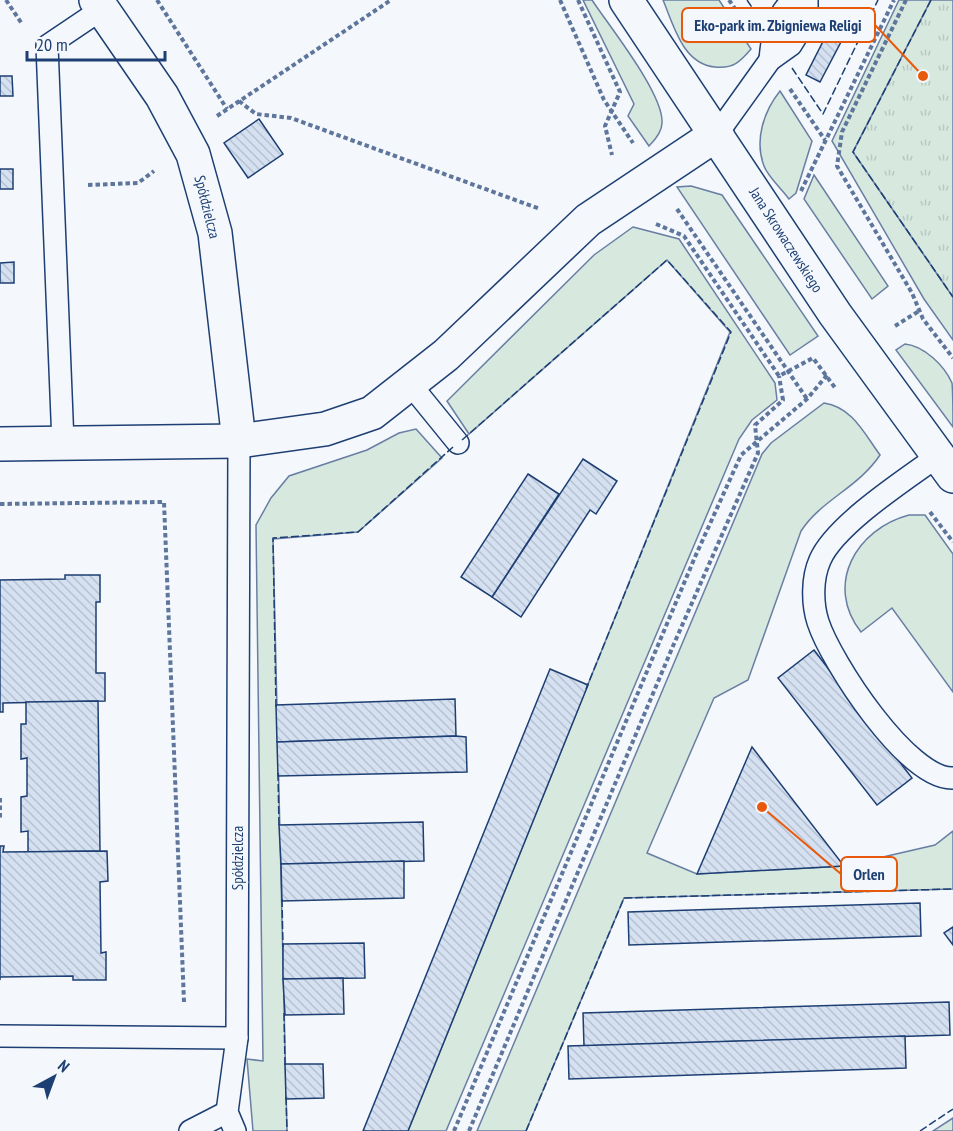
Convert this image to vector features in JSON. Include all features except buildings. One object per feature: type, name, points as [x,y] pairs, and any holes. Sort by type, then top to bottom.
[{"type":"street","name":"Jana Skrowaczewskiego","points":[[626,0],[835,314],[945,466]]},
{"type":"street","name":"Spółdzielcza","points":[[99,4],[162,96],[193,154],[215,233],[239,441]]},
{"type":"street","points":[[0,444],[239,441],[326,429],[372,412],[446,355],[583,225],[680,156],[717,134]]},
{"type":"lane","points":[[770,60],[773,32],[785,7],[793,0]]},
{"type":"lane","points":[[717,134],[770,60],[791,45],[807,20],[807,0]]},
{"type":"lane","points":[[63,443],[47,46],[99,4]]},
{"type":"lane","points":[[410,384],[458,443]]},
{"type":"lane","name":"Spółdzielcza","points":[[231,1122],[237,1038],[239,441]]},
{"type":"lane","points":[[945,466],[899,483],[828,543],[818,562],[813,596],[817,620],[827,646],[840,668],[890,736],[916,763],[936,774],[953,778]]},
{"type":"lane","points":[[0,1036],[237,1038]]},
{"type":"lane","points":[[190,1131],[231,1122]]},
{"type":"path","points":[[157,0],[227,109]]},
{"type":"path","points":[[211,120],[391,0]]},
{"type":"path","points":[[469,1131],[673,646],[758,453],[755,425],[783,400],[779,376],[684,236],[654,223],[613,162],[606,126],[620,92],[578,0]]},
{"type":"path","points":[[798,199],[894,0]]},
{"type":"path","points":[[906,0],[839,144],[837,166],[843,180],[906,283],[919,310],[953,358]]},
{"type":"path","points":[[239,101],[256,114],[291,118],[583,225]]},
{"type":"path","points":[[86,185],[138,183],[162,165]]},
{"type":"path","points":[[888,329],[919,310]]},
{"type":"path","points":[[454,1131],[695,557],[741,455],[807,399],[825,377],[813,358],[779,376]]},
{"type":"path","points":[[0,504],[164,502],[184,1013]]},
{"type":"path","points":[[0,798],[0,819]]},
{"type":"green space","points":[[583,0],[592,0],[634,60],[654,95],[660,110],[662,126],[658,136],[649,146],[628,116],[634,104]]},
{"type":"green space","points":[[663,0],[719,0],[751,49],[740,61],[731,66],[715,67],[695,59],[681,42]]},
{"type":"green space","points":[[899,0],[931,0],[853,152],[953,297],[953,340],[924,299],[832,141]]},
{"type":"green space","points":[[931,0],[953,0],[953,297],[853,152]]},
{"type":"green space","points":[[780,91],[812,141],[796,193],[789,199],[766,170],[760,146],[765,117]]},
{"type":"green space","points":[[814,175],[888,286],[872,299],[804,199]]},
{"type":"green space","points":[[691,186],[722,195],[818,336],[790,355],[677,187]]},
{"type":"green space","points":[[633,227],[679,239],[775,383],[777,400],[752,420],[739,439],[446,1131],[408,1131],[730,332],[667,260],[469,434],[447,401],[594,255]]},
{"type":"green space","points":[[905,344],[926,352],[939,363],[948,376],[952,383],[953,427],[896,350]]},
{"type":"green space","points":[[824,403],[834,405],[850,415],[880,455],[861,476],[809,520],[801,531],[748,680],[714,698],[647,853],[697,874],[844,866],[935,845],[953,831],[953,889],[624,898],[526,1131],[477,1131],[762,454],[771,443]]},
{"type":"green space","points":[[416,429],[442,458],[358,532],[273,539],[287,1131],[253,1131],[247,1059],[263,1061],[256,525],[271,498],[289,476],[367,450],[399,433]]},
{"type":"green space","points":[[909,515],[925,515],[953,554],[953,692],[892,608],[861,632],[850,614],[845,596],[846,578],[851,561],[861,546],[890,522]]},
{"type":"green space","points":[[953,1118],[953,1131],[933,1131]]},
{"type":"fence","points":[[747,0],[766,28]]},
{"type":"fence","points":[[792,68],[823,114],[878,0]]},
{"type":"fence","points":[[931,0],[853,152],[953,297]]},
{"type":"fence","points":[[462,440],[667,260],[731,332],[586,689]]},
{"type":"fence","points":[[276,707],[273,538],[358,532],[453,447]]},
{"type":"fence","points":[[278,773],[279,827]]},
{"type":"fence","points":[[526,1131],[624,898],[953,889]]},
{"type":"fence","points":[[282,899],[283,947]]},
{"type":"fence","points":[[284,1013],[285,1067]]},
{"type":"fence","points":[[286,1097],[287,1131]]},
{"type":"fence","points":[[920,1131],[953,1109]]},
{"type":"place","name":"Eko-park im. Zbigniewa Religi","points":[[923,76]]},
{"type":"place","name":"Orlen","points":[[762,807]]}]
